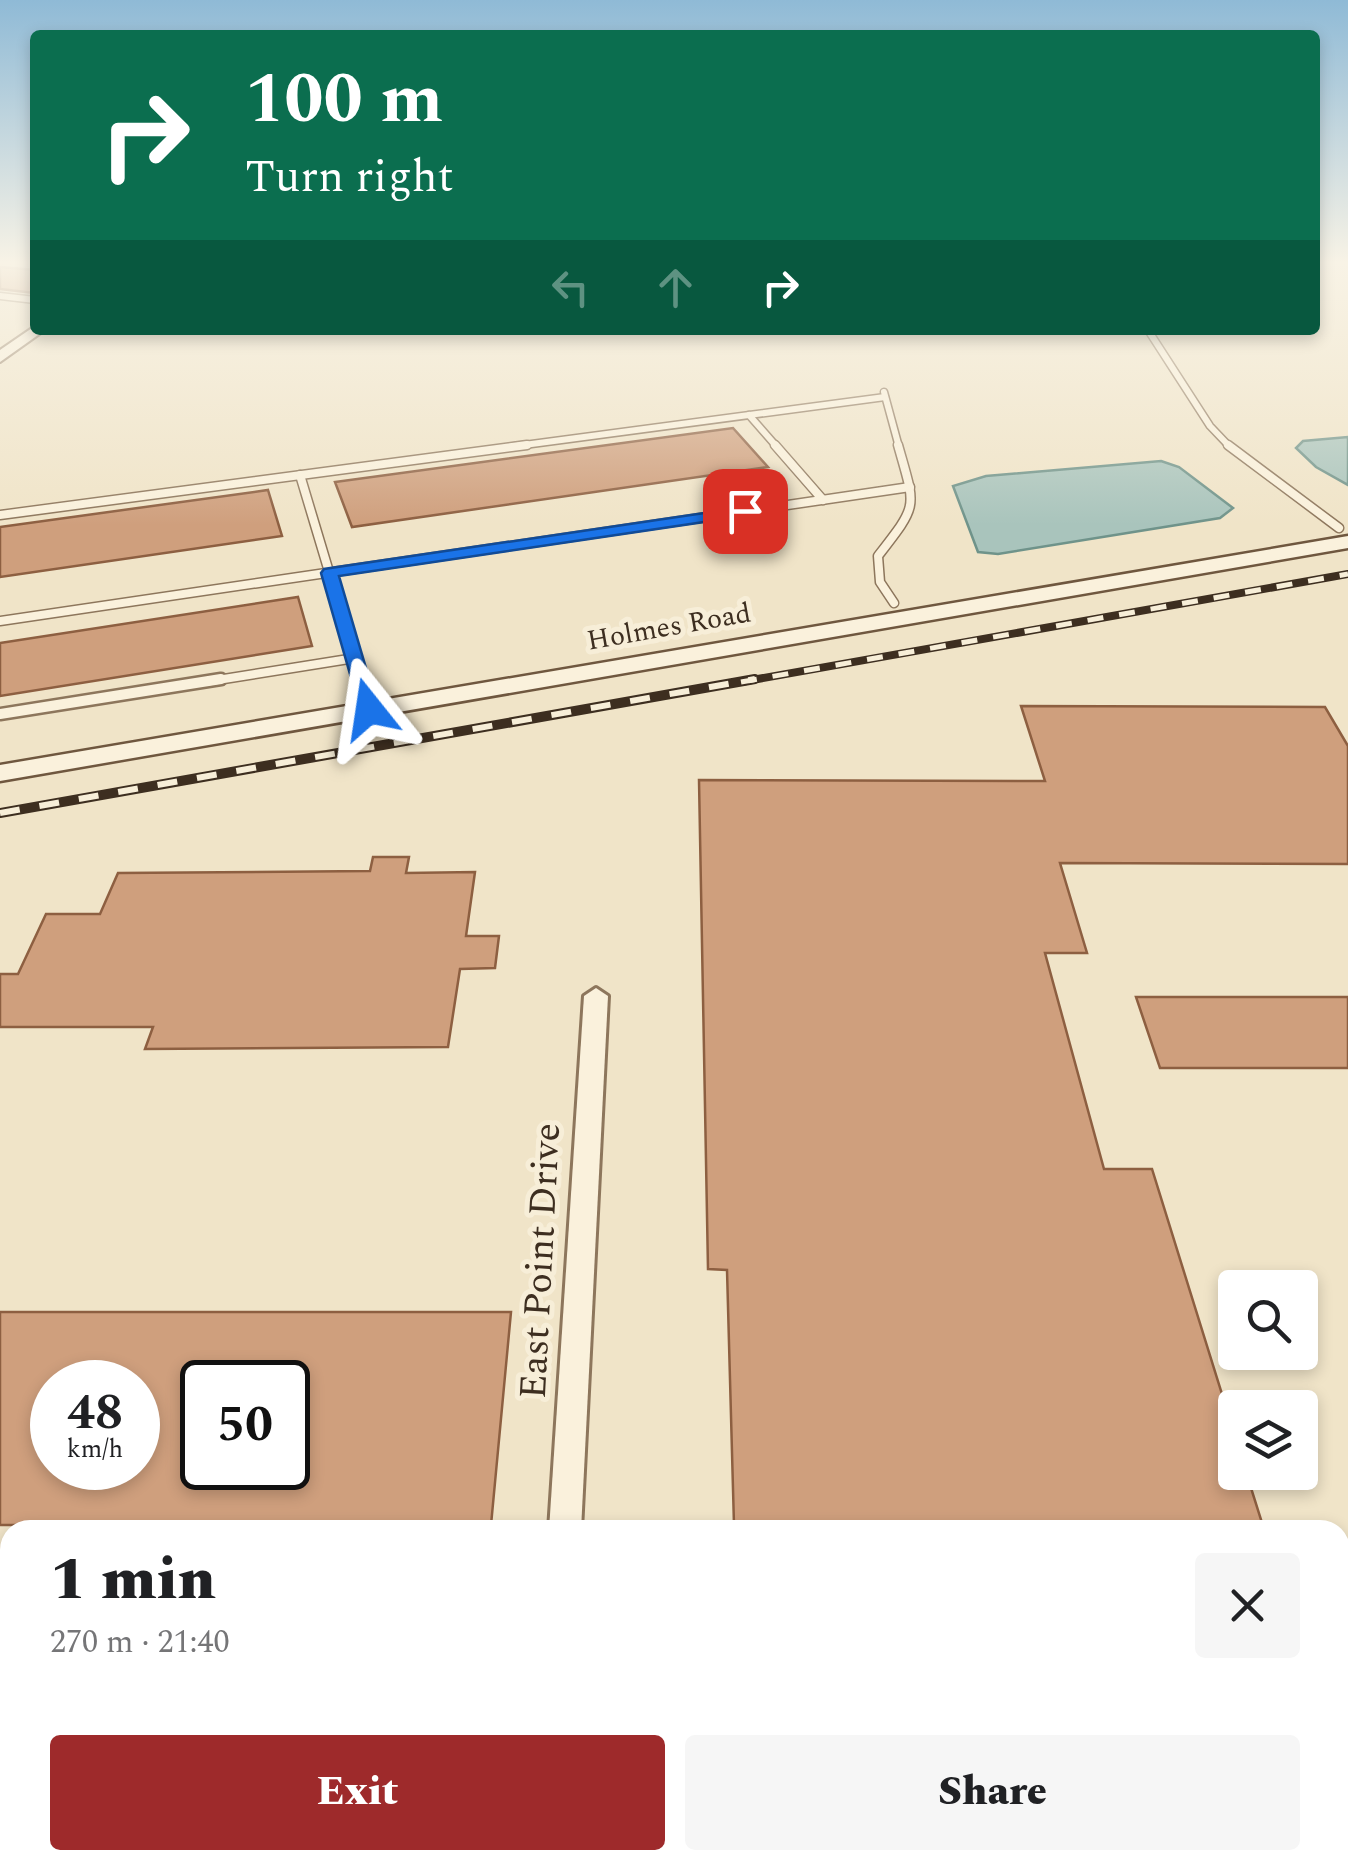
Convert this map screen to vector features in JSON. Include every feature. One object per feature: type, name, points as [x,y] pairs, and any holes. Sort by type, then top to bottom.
[{"type":"main road","name":"Holmes Road","points":[[0,772],[367,701],[1346,532]]},
{"type":"main road","name":"Holmes Road","points":[[0,754],[367,701]]},
{"type":"street","name":"East Point Drive","points":[[566,1520],[596,996]]},
{"type":"lane","points":[[1162,351],[1210,426],[1233,450],[1346,532]]},
{"type":"lane","points":[[0,515],[884,394],[914,510],[907,524],[878,556],[880,582],[901,610]]},
{"type":"lane","points":[[749,415],[823,500]]},
{"type":"lane","points":[[300,475],[367,701]]},
{"type":"lane","points":[[0,621],[910,487]]},
{"type":"lane","points":[[0,714],[355,658]]},
{"type":"water","points":[[1348,437],[1348,485],[1316,467],[1296,448],[1303,441]]},
{"type":"water","points":[[1161,461],[1179,467],[1233,508],[1220,518],[998,554],[978,552],[953,486],[986,476]]},
{"type":"building","points":[[733,428],[768,467],[352,527],[335,482]]},
{"type":"building","points":[[268,490],[282,536],[0,577],[0,527]]},
{"type":"building","points":[[298,597],[312,646],[0,696],[0,643]]},
{"type":"building","points":[[1021,706],[1325,707],[1348,746],[1348,864],[1060,863],[1087,953],[1045,953],[1104,1169],[1152,1169],[1221,1390],[1218,1490],[1252,1490],[1261,1520],[734,1520],[727,1270],[708,1269],[699,780],[1045,781]]},
{"type":"building","points":[[373,857],[409,857],[406,873],[475,872],[466,936],[499,936],[495,968],[460,969],[448,1047],[145,1049],[153,1027],[0,1027],[0,974],[18,974],[46,914],[100,914],[118,873],[370,871]]},
{"type":"building","points":[[1136,997],[1348,997],[1348,1068],[1160,1068]]},
{"type":"building","points":[[0,1312],[511,1312],[491,1520],[0,1520]]},
{"type":"railway","points":[[741,682],[1348,574]]},
{"type":"railway","points":[[0,813],[755,679]]},
{"type":"route","points":[[369,709],[330,573],[745,511]]}]
